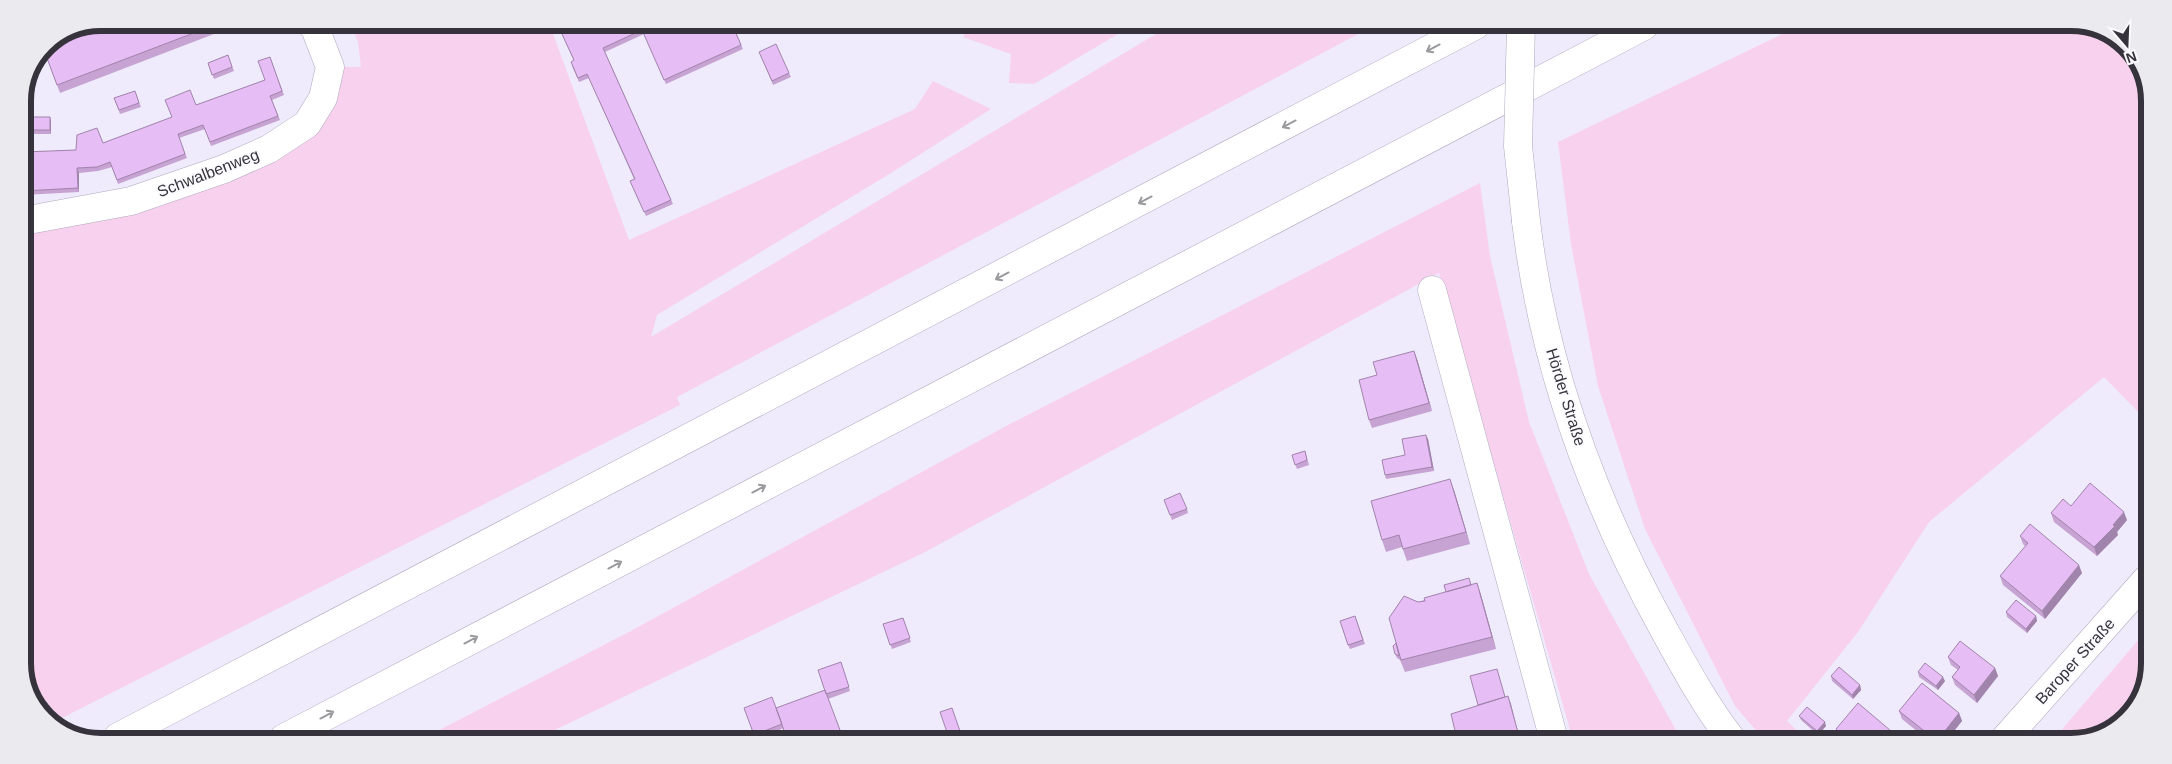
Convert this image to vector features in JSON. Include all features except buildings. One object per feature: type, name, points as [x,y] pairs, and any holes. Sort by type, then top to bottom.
[{"type":"main road","name":"Schwalbenweg","points":[[31,219],[131,201],[224,169],[269,149],[307,124],[323,98],[330,67],[316,31]]},
{"type":"main road","points":[[128,733],[1465,31]]},
{"type":"main road","name":"Hörder Straße","points":[[1520,31],[1518,146],[1526,222],[1551,349],[1576,435],[1604,510],[1634,573],[1678,655],[1724,733]]},
{"type":"main road","points":[[294,733],[1634,31]]},
{"type":"main road","points":[[1432,290],[1552,733]]},
{"type":"main road","name":"Baroper Straße","points":[[2010,733],[2141,586]]},
{"type":"shaded area","points":[[353,31],[552,31],[629,240],[915,109],[933,81],[991,109],[891,173],[657,315],[651,337],[1161,31],[1364,31],[677,397],[680,405],[60,719],[41,698],[31,667],[31,228],[248,171],[342,67],[361,67],[358,42]]},
{"type":"shaded area","points":[[967,31],[1123,31],[1034,84],[1009,83],[1011,54],[963,37]]},
{"type":"shaded area","points":[[1789,31],[2071,31],[2093,35],[2102,38],[2102,70],[2133,70],[2141,97],[2141,415],[2104,377],[1929,522],[1858,632],[1787,721],[1800,733],[1758,733],[1735,706],[1645,529],[1598,386],[1571,244],[1558,142]]},
{"type":"shaded area","points":[[1480,183],[1490,256],[1529,422],[1589,574],[1678,733],[1571,733],[1439,273],[925,552],[548,733],[434,733],[629,632],[1008,425]]},
{"type":"shaded area","points":[[2141,637],[2139,676],[2134,694],[2129,702],[2102,726],[2080,732],[2059,733]]}]
